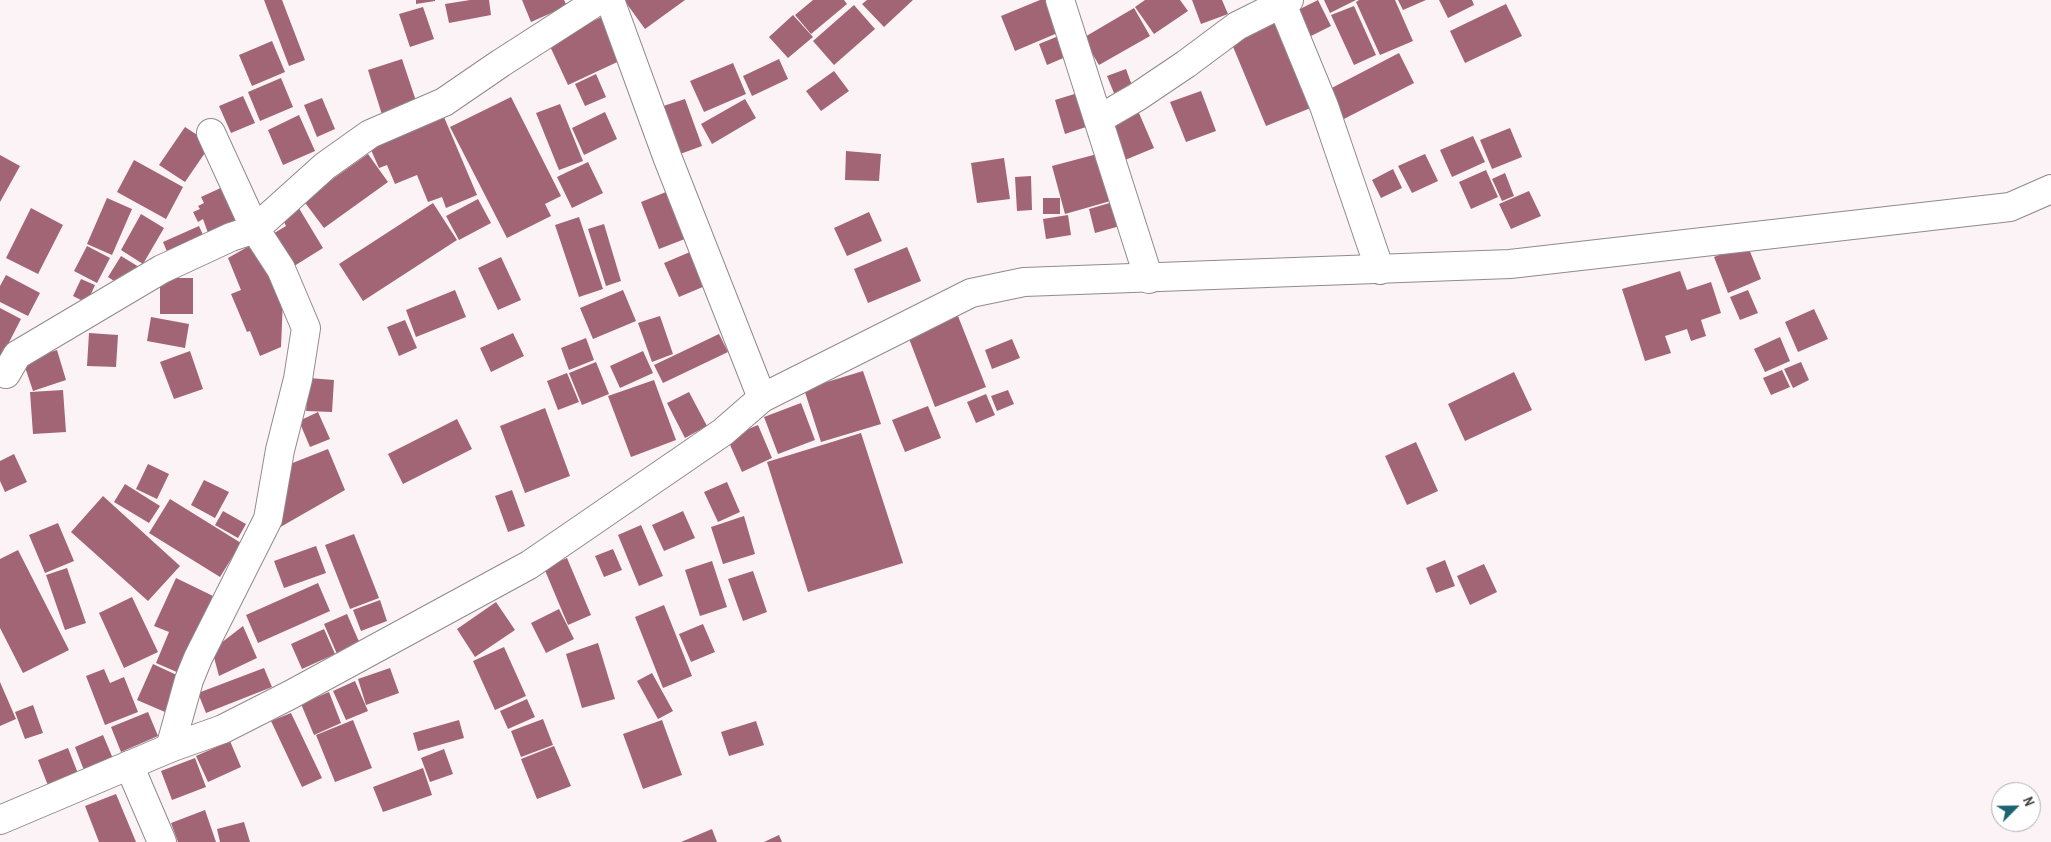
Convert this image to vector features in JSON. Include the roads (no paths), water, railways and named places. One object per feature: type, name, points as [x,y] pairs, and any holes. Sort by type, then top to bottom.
[{"type":"street","points":[[6,374],[17,355],[162,269],[231,237],[255,229],[325,166],[370,134],[444,102],[599,0]]},
{"type":"street","points":[[610,0],[668,159],[762,398]]},
{"type":"street","points":[[1060,0],[1149,279]]},
{"type":"street","points":[[1099,119],[1137,97],[1186,64],[1237,26],[1286,2],[1380,270]]},
{"type":"street","points":[[170,748],[189,680],[198,658],[268,519],[280,450],[298,379],[306,328],[281,269],[255,229],[210,133]]},
{"type":"street","points":[[0,820],[170,748],[223,729],[464,602],[529,565],[722,432],[762,398],[971,293],[1024,282],[1149,279],[1510,264],[2010,207],[2051,188]]},
{"type":"street","points":[[130,765],[162,842]]}]
